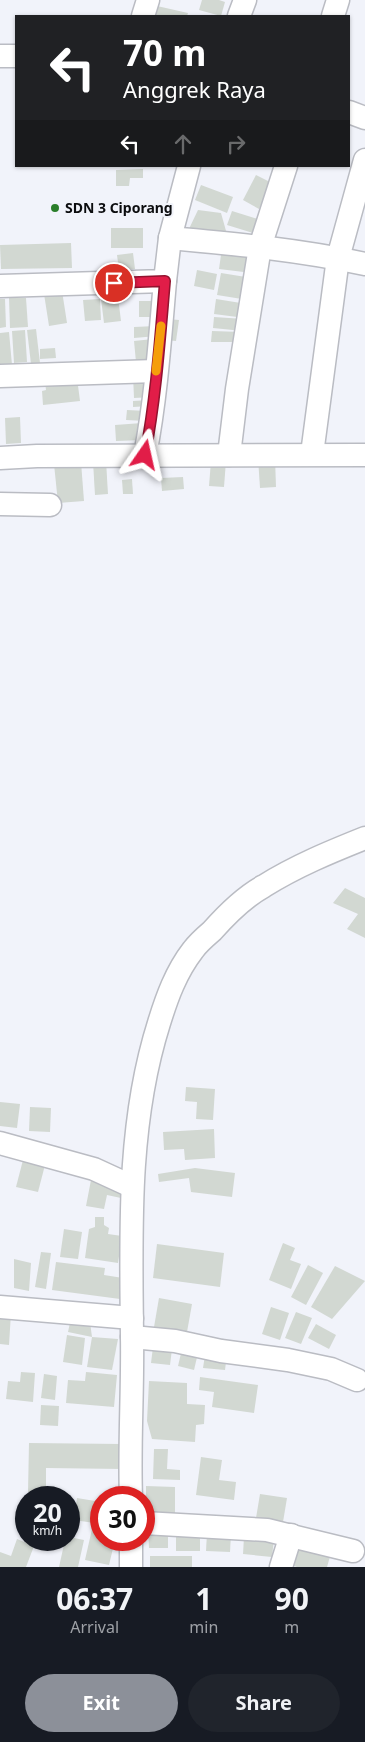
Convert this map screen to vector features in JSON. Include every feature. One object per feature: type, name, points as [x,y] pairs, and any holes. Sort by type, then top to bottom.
[{"type":"street","points":[[143,15],[148,0]]},
{"type":"street","points":[[239,15],[245,0]]},
{"type":"street","points":[[333,15],[338,0]]},
{"type":"street","points":[[0,56],[15,56]]},
{"type":"street","points":[[350,112],[365,118]]},
{"type":"street","points":[[312,454],[338,258],[365,160]]},
{"type":"street","points":[[145,455],[161,335],[170,238],[189,167]]},
{"type":"street","points":[[229,454],[237,389],[260,246],[286,167]]},
{"type":"street","points":[[170,238],[260,246],[365,264]]},
{"type":"street","points":[[0,286],[165,281]]},
{"type":"street","points":[[0,376],[156,371]]},
{"type":"street","points":[[0,458],[364,454]]},
{"type":"street","points":[[0,504],[50,505]]},
{"type":"street","points":[[131,1486],[131,1186],[141,1094],[154,1038],[173,981],[193,950],[230,912],[263,886],[321,856],[365,838]]},
{"type":"street","points":[[0,1144],[94,1169],[131,1186]]},
{"type":"street","points":[[0,1307],[132,1328],[175,1341],[221,1351],[288,1360],[331,1369],[357,1380]]},
{"type":"street","points":[[155,1524],[267,1530],[352,1551]]},
{"type":"street","points":[[281,1567],[291,1535]]},
{"type":"street","points":[[131,1551],[131,1567]]},
{"type":"building","points":[[202,0],[225,2],[221,15],[199,10]]},
{"type":"building","points":[[157,6],[188,13],[187,15],[154,15]]},
{"type":"building","points":[[143,169],[143,178],[130,178],[129,186],[116,186],[116,170]]},
{"type":"building","points":[[256,175],[272,183],[259,209],[243,200]]},
{"type":"building","points":[[201,185],[233,197],[227,213],[195,200]]},
{"type":"building","points":[[198,210],[221,213],[228,238],[187,233]]},
{"type":"building","points":[[232,211],[258,219],[253,233],[227,225]]},
{"type":"building","points":[[111,228],[143,228],[143,248],[111,248]]},
{"type":"building","points":[[71,243],[72,268],[1,269],[0,245]]},
{"type":"building","points":[[222,248],[255,252],[252,273],[219,269]]},
{"type":"building","points":[[133,253],[135,269],[119,270],[117,255]]},
{"type":"building","points":[[197,270],[217,274],[214,290],[194,286]]},
{"type":"building","points":[[221,273],[252,278],[248,300],[217,295]]},
{"type":"building","points":[[62,291],[67,323],[49,326],[44,294]]},
{"type":"building","points":[[118,297],[121,321],[104,323],[101,299]]},
{"type":"building","points":[[9,298],[26,298],[28,327],[10,328]]},
{"type":"building","points":[[0,299],[5,299],[6,327],[0,328]]},
{"type":"building","points":[[100,299],[101,320],[85,321],[83,300]]},
{"type":"building","points":[[216,299],[247,304],[245,318],[214,314]]},
{"type":"building","points":[[139,301],[156,301],[157,317],[139,317]]},
{"type":"building","points":[[214,317],[244,319],[243,331],[213,328]]},
{"type":"building","points":[[168,319],[179,320],[176,341],[166,340]]},
{"type":"building","points":[[156,326],[157,336],[134,338],[134,327]]},
{"type":"building","points":[[36,329],[40,363],[31,364],[27,330]]},
{"type":"building","points":[[25,330],[27,362],[14,363],[12,331]]},
{"type":"building","points":[[212,331],[241,332],[241,342],[211,342]]},
{"type":"building","points":[[9,332],[12,365],[0,366],[0,333]]},
{"type":"building","points":[[153,339],[150,361],[136,362],[134,341]]},
{"type":"building","points":[[55,348],[56,358],[40,359],[40,349]]},
{"type":"building","points":[[151,373],[153,397],[134,398],[133,375]]},
{"type":"building","points":[[77,378],[80,401],[43,405],[42,391],[46,390],[45,382]]},
{"type":"building","points":[[149,400],[150,406],[133,407],[133,401]]},
{"type":"building","points":[[127,410],[146,411],[146,421],[126,420]]},
{"type":"building","points":[[20,417],[21,443],[6,444],[5,418]]},
{"type":"building","points":[[142,423],[143,440],[116,441],[115,425]]},
{"type":"building","points":[[258,458],[275,458],[276,487],[260,488]]},
{"type":"building","points":[[106,461],[108,494],[95,495],[93,462]]},
{"type":"building","points":[[211,461],[226,461],[224,487],[209,486]]},
{"type":"building","points":[[81,462],[84,501],[58,503],[54,464]]},
{"type":"building","points":[[183,477],[184,489],[162,491],[161,478]]},
{"type":"building","points":[[132,479],[133,494],[123,494],[122,480]]},
{"type":"building","points":[[345,888],[365,898],[365,938],[347,929],[358,914],[333,903]]},
{"type":"building","points":[[186,1087],[215,1089],[213,1120],[196,1119],[197,1102],[185,1101]]},
{"type":"building","points":[[0,1102],[20,1104],[17,1128],[0,1126]]},
{"type":"building","points":[[30,1107],[51,1108],[50,1132],[29,1131]]},
{"type":"building","points":[[214,1129],[215,1158],[185,1160],[184,1149],[164,1150],[163,1132]]},
{"type":"building","points":[[23,1160],[45,1165],[38,1192],[16,1187]]},
{"type":"building","points":[[195,1168],[235,1173],[232,1197],[191,1192],[189,1178],[159,1182],[158,1174]]},
{"type":"building","points":[[91,1180],[119,1185],[121,1198],[107,1195],[104,1209],[86,1206]]},
{"type":"building","points":[[95,1217],[104,1217],[104,1225],[109,1228],[108,1234],[122,1236],[118,1263],[85,1258],[89,1229],[95,1227]]},
{"type":"building","points":[[64,1229],[82,1232],[78,1259],[60,1257]]},
{"type":"building","points":[[283,1243],[295,1248],[290,1260],[301,1264],[291,1289],[269,1280]]},
{"type":"building","points":[[157,1244],[224,1253],[220,1287],[153,1278]]},
{"type":"building","points":[[41,1252],[51,1253],[46,1289],[35,1287]]},
{"type":"building","points":[[14,1259],[31,1263],[29,1291],[14,1288]]},
{"type":"building","points":[[56,1262],[105,1268],[104,1275],[123,1278],[120,1299],[52,1290]]},
{"type":"building","points":[[308,1265],[323,1273],[306,1305],[291,1297]]},
{"type":"building","points":[[335,1266],[365,1281],[332,1319],[311,1307]]},
{"type":"building","points":[[159,1298],[192,1304],[187,1332],[154,1327]]},
{"type":"building","points":[[271,1307],[289,1313],[280,1340],[262,1334]]},
{"type":"building","points":[[0,1312],[11,1313],[9,1345],[0,1344]]},
{"type":"building","points":[[296,1312],[312,1318],[301,1344],[285,1338]]},
{"type":"building","points":[[71,1318],[90,1322],[92,1337],[68,1332]]},
{"type":"building","points":[[316,1324],[336,1335],[329,1349],[308,1338]]},
{"type":"building","points":[[67,1335],[85,1338],[82,1365],[63,1362]]},
{"type":"building","points":[[92,1337],[118,1339],[112,1370],[87,1367]]},
{"type":"building","points":[[153,1347],[172,1349],[170,1365],[151,1363]]},
{"type":"building","points":[[182,1349],[198,1353],[194,1370],[178,1366]]},
{"type":"building","points":[[205,1355],[226,1362],[225,1370],[203,1368]]},
{"type":"building","points":[[21,1372],[35,1373],[33,1402],[6,1399],[8,1381],[20,1382]]},
{"type":"building","points":[[86,1372],[117,1375],[114,1407],[66,1403],[68,1380],[85,1381]]},
{"type":"building","points":[[44,1374],[57,1376],[55,1400],[41,1398]]},
{"type":"building","points":[[200,1377],[258,1385],[254,1413],[212,1407],[214,1392],[199,1390]]},
{"type":"building","points":[[149,1381],[187,1383],[187,1404],[205,1405],[204,1424],[196,1425],[195,1442],[152,1439],[147,1421]]},
{"type":"building","points":[[41,1405],[59,1406],[58,1426],[40,1425]]},
{"type":"building","points":[[29,1443],[122,1444],[122,1469],[46,1468],[46,1486],[28,1486]]},
{"type":"building","points":[[154,1449],[168,1449],[167,1469],[180,1470],[180,1480],[153,1479]]},
{"type":"building","points":[[201,1457],[222,1460],[219,1480],[236,1482],[234,1500],[196,1495]]},
{"type":"building","points":[[155,1486],[175,1487],[175,1515],[155,1514]]},
{"type":"building","points":[[260,1494],[287,1498],[283,1522],[256,1518]]},
{"type":"building","points":[[80,1498],[90,1500],[90,1522],[80,1521]]},
{"type":"building","points":[[155,1530],[168,1530],[168,1548],[155,1548]]},
{"type":"building","points":[[176,1532],[200,1533],[200,1551],[176,1551]]},
{"type":"building","points":[[207,1533],[231,1534],[230,1552],[206,1551]]},
{"type":"building","points":[[244,1537],[274,1539],[272,1557],[243,1554]]},
{"type":"building","points":[[90,1538],[90,1551],[112,1551],[109,1565],[85,1560]]},
{"type":"building","points":[[80,1539],[84,1540],[78,1567],[59,1567],[63,1551],[80,1551]]},
{"type":"building","points":[[293,1543],[331,1553],[327,1567],[297,1567],[287,1564]]},
{"type":"building","points":[[15,1545],[15,1551],[32,1551],[26,1567],[0,1567],[0,1552],[11,1556]]},
{"type":"building","points":[[150,1556],[192,1556],[192,1567],[150,1567]]},
{"type":"slow traffic","points":[[156,371],[161,326]]},
{"type":"place","name":"SDN 3 Ciporang","points":[[55,208]]},
{"type":"route","points":[[114,283],[165,281],[161,335],[145,455]]}]
